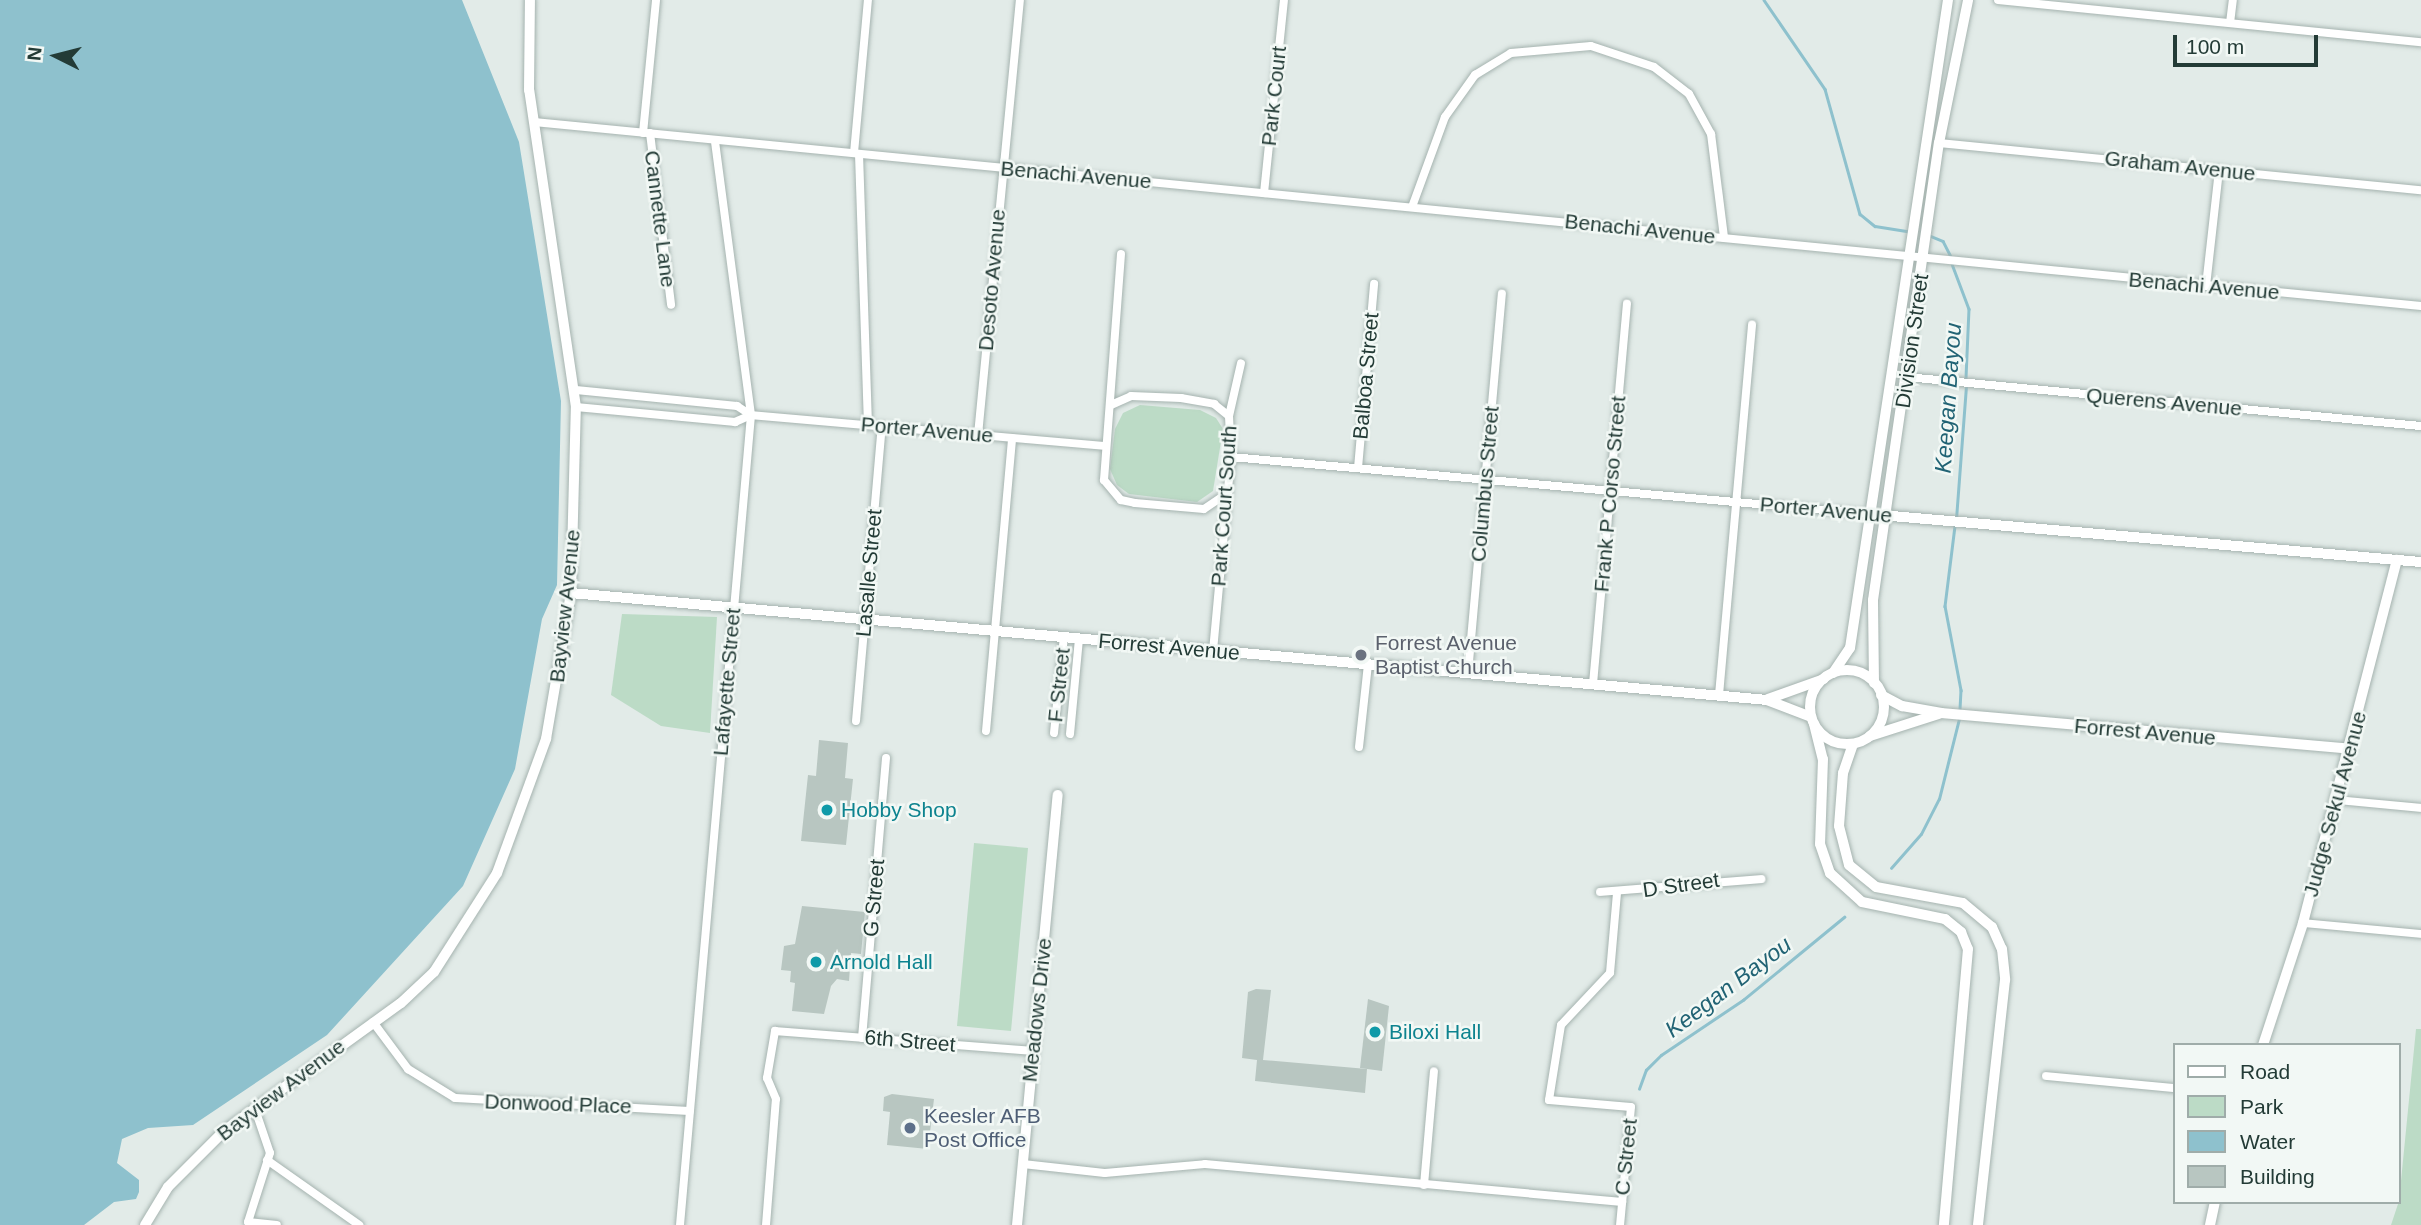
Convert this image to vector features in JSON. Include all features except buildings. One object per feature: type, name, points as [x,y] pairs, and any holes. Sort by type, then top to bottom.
[{"type":"main road","name":"Division Street","points":[[1828,676],[1850,648],[1911,220],[1948,0]]},
{"type":"main road","name":"Division Street","points":[[1874,683],[1870,633],[1886,516],[1939,143],[1968,0]]},
{"type":"main road","name":"Porter Avenue","points":[[1870,514],[2421,562]]},
{"type":"main road","points":[[1813,720],[1831,740],[1853,744],[1870,736],[1882,717],[1881,695],[1874,683],[1855,671],[1828,676],[1812,696],[1813,720],[1824,759],[1821,809],[1824,858],[1845,892],[1883,909],[1945,919],[1966,941],[1944,1225]]},
{"type":"main road","points":[[1853,744],[1846,761],[1840,816],[1844,858],[1866,883],[1963,902],[1992,926],[2002,949],[2005,980],[1978,1225]]},
{"type":"street","name":"Bayview Avenue","points":[[145,1225],[193,1160],[434,972],[497,873],[546,740],[571,593],[576,390],[534,122],[527,59],[530,0]]},
{"type":"street","name":"Cannette Lane","points":[[656,0],[647,133],[671,305]]},
{"type":"street","points":[[868,0],[856,153],[868,424]]},
{"type":"street","name":"Desoto Avenue","points":[[978,435],[1020,0]]},
{"type":"street","name":"Park Court","points":[[1264,193],[1284,0]]},
{"type":"street","points":[[1998,0],[2421,42]]},
{"type":"street","points":[[2230,23],[2233,0]]},
{"type":"street","points":[[1412,207],[1445,117],[1475,75],[1511,53],[1591,46],[1654,67],[1689,94],[1711,134],[1724,237]]},
{"type":"street","name":"Benachi Avenue","points":[[534,122],[2421,306]]},
{"type":"street","name":"Lafayette Street","points":[[680,1225],[751,415],[715,140]]},
{"type":"street","name":"Graham Avenue","points":[[1939,143],[2421,190]]},
{"type":"street","points":[[2206,286],[2218,170]]},
{"type":"street","points":[[1121,254],[1111,405],[1103,446],[1104,480],[1121,499],[1204,509],[1228,493]]},
{"type":"street","name":"Balboa Street","points":[[1358,468],[1374,284]]},
{"type":"street","name":"Columbus Street","points":[[1468,673],[1502,294]]},
{"type":"street","name":"Frank P Corso Street","points":[[1593,684],[1627,304]]},
{"type":"street","points":[[1719,695],[1752,324]]},
{"type":"street","name":"Park Court South","points":[[1213,651],[1231,457],[1229,416],[1241,363]]},
{"type":"street","name":"Querens Avenue","points":[[1906,377],[1977,386],[2421,426]]},
{"type":"street","name":"Porter Avenue","points":[[576,390],[737,406],[751,415]]},
{"type":"street","points":[[1111,405],[1131,396],[1181,398],[1214,404],[1229,416]]},
{"type":"street","name":"Porter Avenue","points":[[576,407],[735,422],[751,415],[1103,446]]},
{"type":"street","name":"Lasalle Street","points":[[856,721],[882,426]]},
{"type":"street","points":[[986,731],[1012,438]]},
{"type":"street","name":"Porter Avenue","points":[[1231,457],[1870,514]]},
{"type":"street","name":"Judge Sekul Avenue","points":[[2264,1043],[2303,923],[2337,800],[2397,560]]},
{"type":"street","name":"Forrest Avenue","points":[[571,593],[734,605],[995,632],[1768,700],[1813,720]]},
{"type":"street","name":"F Street","points":[[1054,733],[1064,637]]},
{"type":"street","name":"F Street","points":[[1070,734],[1079,639]]},
{"type":"street","points":[[1359,747],[1368,663]]},
{"type":"street","name":"Forrest Avenue","points":[[1768,700],[1828,676]]},
{"type":"street","name":"Forrest Avenue","points":[[1881,695],[1902,706],[1941,713],[2350,749]]},
{"type":"street","name":"Forrest Avenue","points":[[1870,736],[1941,713]]},
{"type":"street","name":"G Street","points":[[862,1038],[886,758]]},
{"type":"street","name":"Meadows Drive","points":[[1017,1225],[1058,795]]},
{"type":"street","points":[[2337,800],[2421,808]]},
{"type":"street","name":"D Street","points":[[1600,892],[1617,893],[1740,877],[1761,879]]},
{"type":"street","name":"C Street","points":[[1617,893],[1610,973],[1561,1025],[1549,1100],[1631,1107],[1620,1225]]},
{"type":"street","points":[[2303,923],[2421,934]]},
{"type":"street","name":"Donwood Place","points":[[373,1022],[408,1069],[455,1098],[691,1111]]},
{"type":"street","name":"6th Street","points":[[766,1225],[776,1099],[767,1078],[771,1040],[775,1031],[787,1028],[862,1038],[1033,1051]]},
{"type":"street","points":[[1424,1185],[1434,1070]]},
{"type":"street","points":[[2046,1076],[2172,1088]]},
{"type":"street","points":[[255,1109],[270,1146],[248,1222],[277,1225]]},
{"type":"street","points":[[267,1160],[359,1225]]},
{"type":"street","points":[[1023,1164],[1105,1173],[1205,1164],[1622,1202]]},
{"type":"street","points":[[2210,1225],[2215,1204]]},
{"type":"green space","points":[[1140,405],[1200,410],[1216,418],[1223,429],[1213,491],[1197,502],[1129,494],[1117,485],[1110,469],[1115,429],[1123,413]]},
{"type":"green space","points":[[622,614],[717,617],[710,733],[661,726],[611,695]]},
{"type":"green space","points":[[974,843],[1028,848],[1011,1031],[957,1026]]},
{"type":"green space","points":[[2416,1029],[2421,1029],[2421,1225],[2391,1225],[2400,1204]]},
{"type":"water","points":[[0,0],[462,0],[519,142],[561,401],[557,585],[542,619],[515,769],[463,886],[327,1035],[193,1125],[148,1128],[122,1139],[117,1163],[139,1180],[136,1199],[114,1202],[84,1225],[0,1225]]},
{"type":"waterway","name":"Keegan Bayou","points":[[1764,0],[1825,89],[1860,214],[1875,226],[1911,232]]},
{"type":"waterway","name":"Keegan Bayou","points":[[1928,235],[1943,241],[1951,257]]},
{"type":"waterway","name":"Keegan Bayou","points":[[1952,264],[1969,309],[1966,379]]},
{"type":"waterway","name":"Keegan Bayou","points":[[1956,519],[1966,386]]},
{"type":"waterway","name":"Keegan Bayou","points":[[1955,526],[1945,606],[1961,690],[1960,712]]},
{"type":"waterway","name":"Keegan Bayou","points":[[1891,868],[1921,834],[1939,799],[1959,719]]},
{"type":"waterway","name":"Keegan Bayou","points":[[1639,1089],[1646,1070],[1661,1055],[1743,1000],[1844,917]]},
{"type":"place","name":"Forrest Avenue Baptist Church","points":[[1361,655]]},
{"type":"place","name":"Hobby Shop","points":[[827,810]]},
{"type":"place","name":"Arnold Hall","points":[[816,962]]},
{"type":"place","name":"Biloxi Hall","points":[[1375,1032]]},
{"type":"place","name":"Keesler AFB Post Office","points":[[910,1128]]}]
